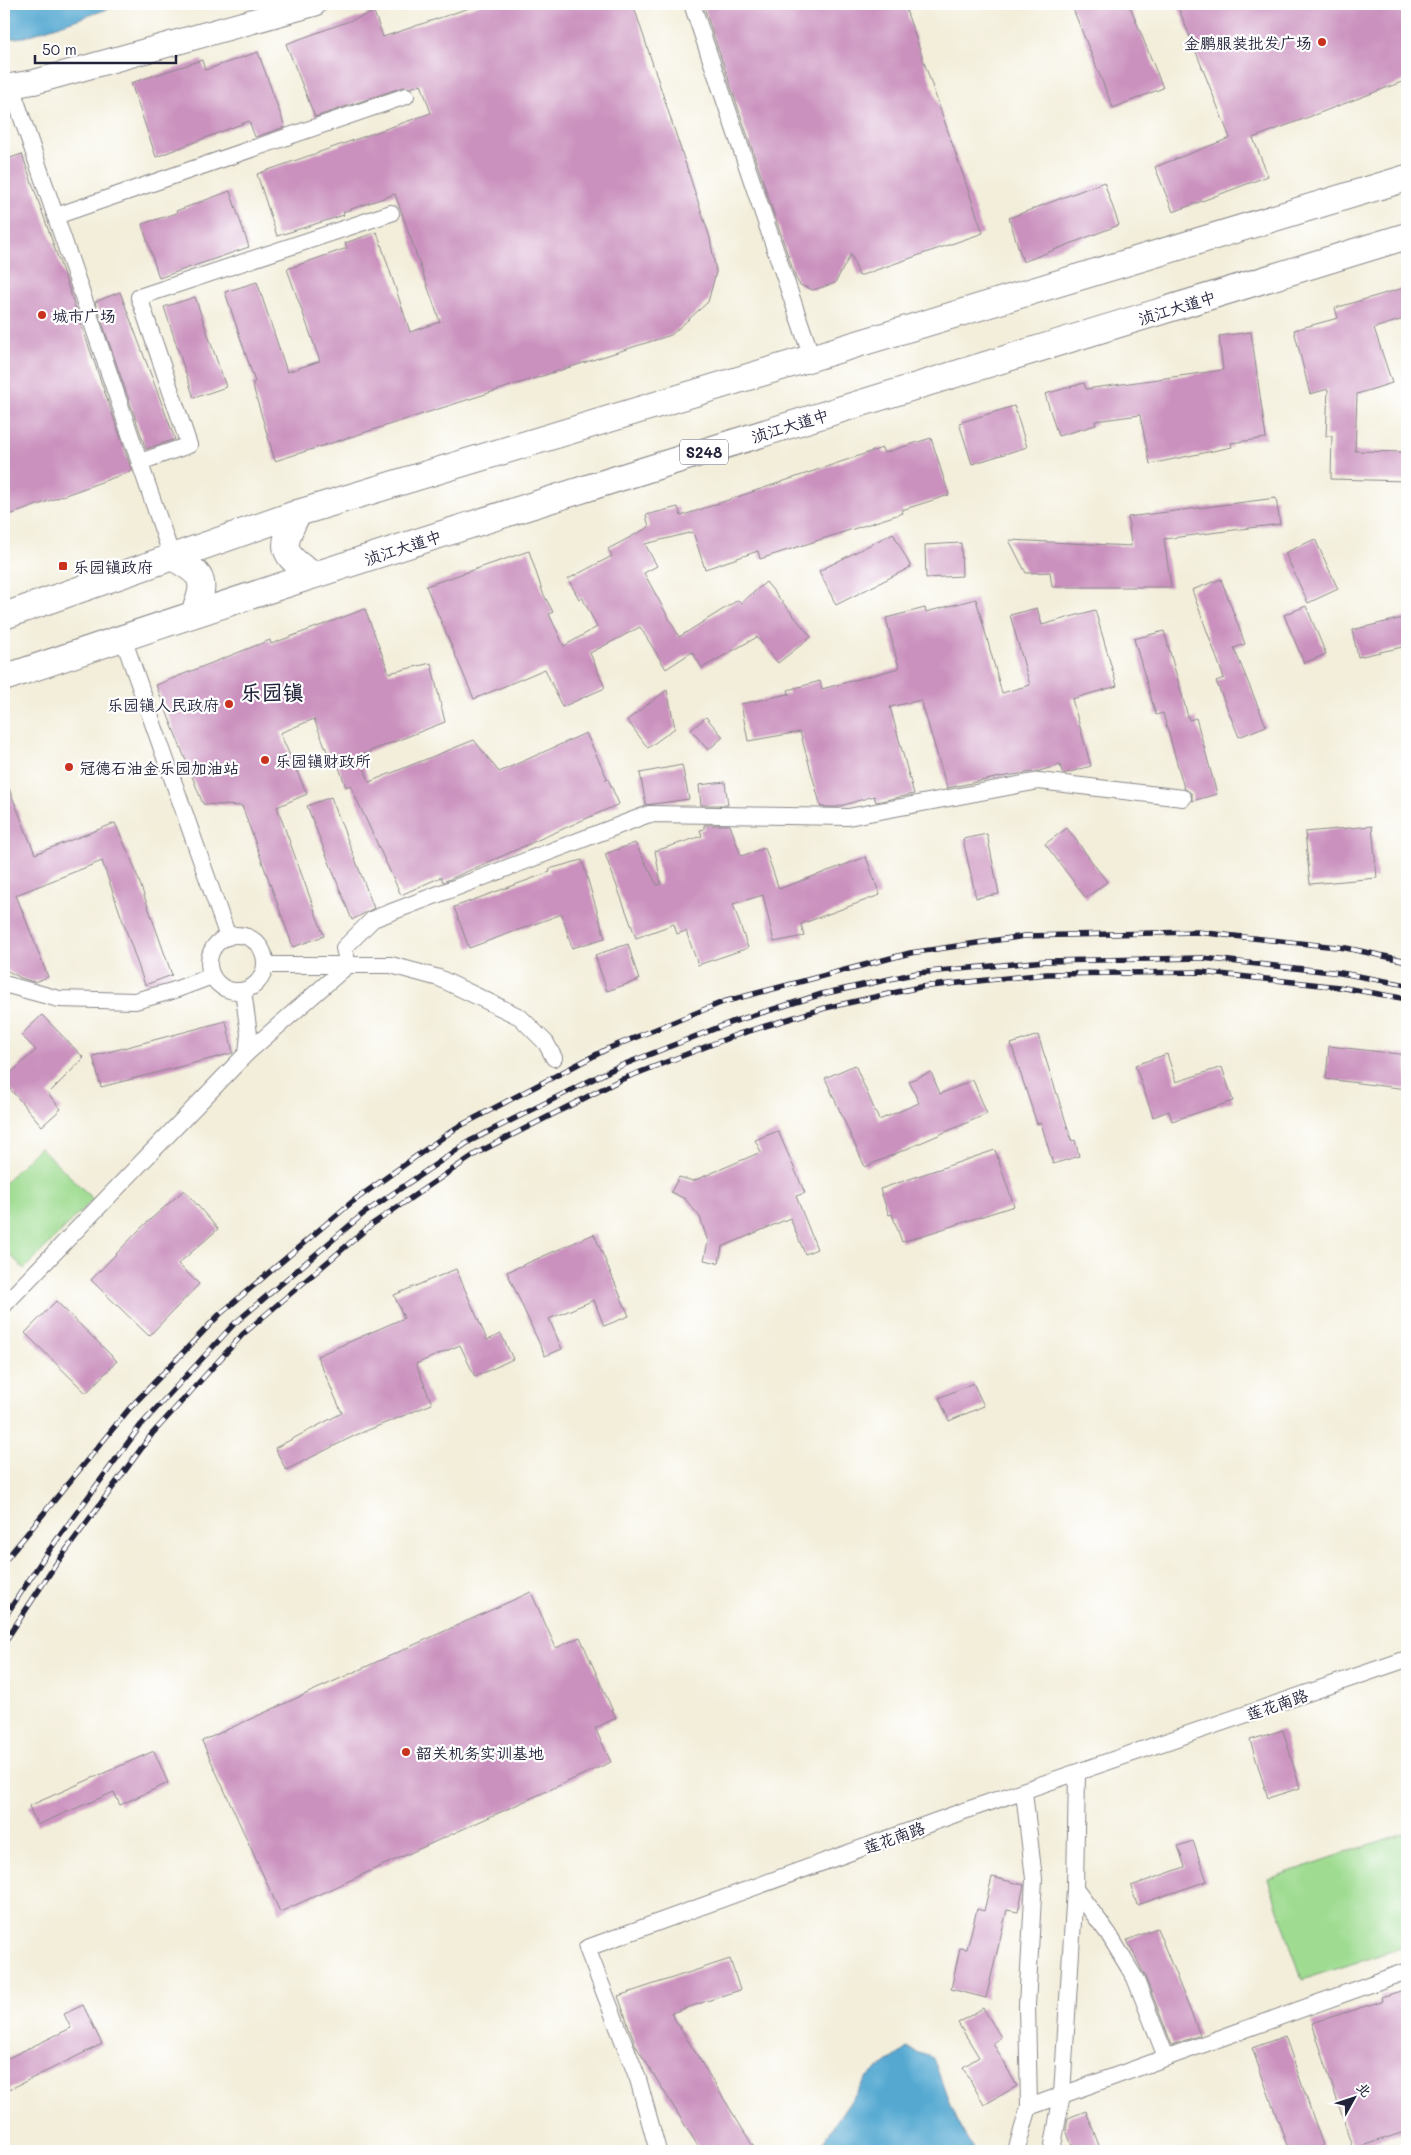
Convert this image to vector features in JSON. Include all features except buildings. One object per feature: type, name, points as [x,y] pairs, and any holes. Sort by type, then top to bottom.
[{"type":"main road","points":[[4,616],[298,513],[1407,178]]},
{"type":"main road","name":"浈江大道中","points":[[4,678],[194,613],[722,446],[1407,236]]},
{"type":"main road","points":[[298,513],[286,538],[287,551],[294,562],[314,575]]},
{"type":"main road","points":[[172,557],[194,569],[201,578],[202,592],[194,613]]},
{"type":"street","points":[[172,557],[56,216],[7,86],[34,82],[314,4]]},
{"type":"street","points":[[692,4],[812,358]]},
{"type":"street","points":[[56,216],[406,96]]},
{"type":"street","points":[[140,462],[189,446],[139,297],[391,213]]},
{"type":"street","points":[[123,638],[228,937]]},
{"type":"street","points":[[348,965],[344,948],[374,919],[649,814],[848,817],[1039,781],[1182,798]]},
{"type":"street","points":[[238,936],[254,942],[264,956],[264,965],[258,982],[243,991],[226,989],[212,976],[209,967],[213,948],[228,937],[238,936]]},
{"type":"street","points":[[264,965],[391,965],[439,978],[520,1017],[546,1043],[554,1058]]},
{"type":"street","points":[[4,1305],[247,1053],[348,965]]},
{"type":"street","points":[[4,984],[59,999],[135,1001],[172,991],[212,976]]},
{"type":"street","points":[[243,991],[249,1034],[247,1053]]},
{"type":"street","name":"莲花南路","points":[[658,2151],[638,2079],[587,1948],[964,1812],[1407,1659]]},
{"type":"street","points":[[1052,2151],[1062,2094],[1075,1889],[1077,1773]]},
{"type":"street","points":[[1016,2151],[1029,2107],[1026,2005],[1034,1879],[1024,1792]]},
{"type":"street","points":[[1075,1889],[1108,1933],[1135,1978],[1166,2057]]},
{"type":"street","points":[[1029,2107],[1407,1971]]},
{"type":"green space","points":[[40,1147],[93,1199],[24,1269],[4,1248],[4,1183]]},
{"type":"green space","points":[[1407,1832],[1407,1946],[1302,1980],[1268,1879]]},
{"type":"water","points":[[4,4],[123,4],[24,37],[4,39]]},
{"type":"water","points":[[907,2048],[933,2058],[956,2118],[968,2141],[976,2151],[817,2151],[866,2078]]},
{"type":"railway","points":[[4,1562],[129,1409],[219,1315],[352,1202],[456,1128],[607,1049],[723,1002],[910,953],[1025,936],[1197,932],[1346,948],[1407,961]]},
{"type":"railway","points":[[4,1618],[45,1556],[141,1425],[234,1324],[363,1214],[470,1141],[615,1068],[732,1022],[822,994],[917,973],[1046,961],[1202,958],[1341,973],[1407,985]]},
{"type":"railway","points":[[4,1643],[56,1564],[152,1434],[243,1334],[371,1225],[477,1153],[620,1080],[736,1035],[825,1008],[920,987],[1047,974],[1201,972],[1339,987],[1407,999]]},
{"type":"place","name":"金鹏服装批发广场","points":[[1322,42]]},
{"type":"place","name":"城市广场","points":[[42,315]]},
{"type":"place","name":"乐园镇政府","points":[[63,566]]},
{"type":"place","name":"乐园镇人民政府","points":[[229,704]]},
{"type":"place","name":"乐园镇财政所","points":[[265,760]]},
{"type":"place","name":"冠德石油金乐园加油站","points":[[69,767]]},
{"type":"place","name":"韶关机务实训基地","points":[[406,1752]]},
{"type":"district","name":"乐园镇","points":[[272,691]]}]
